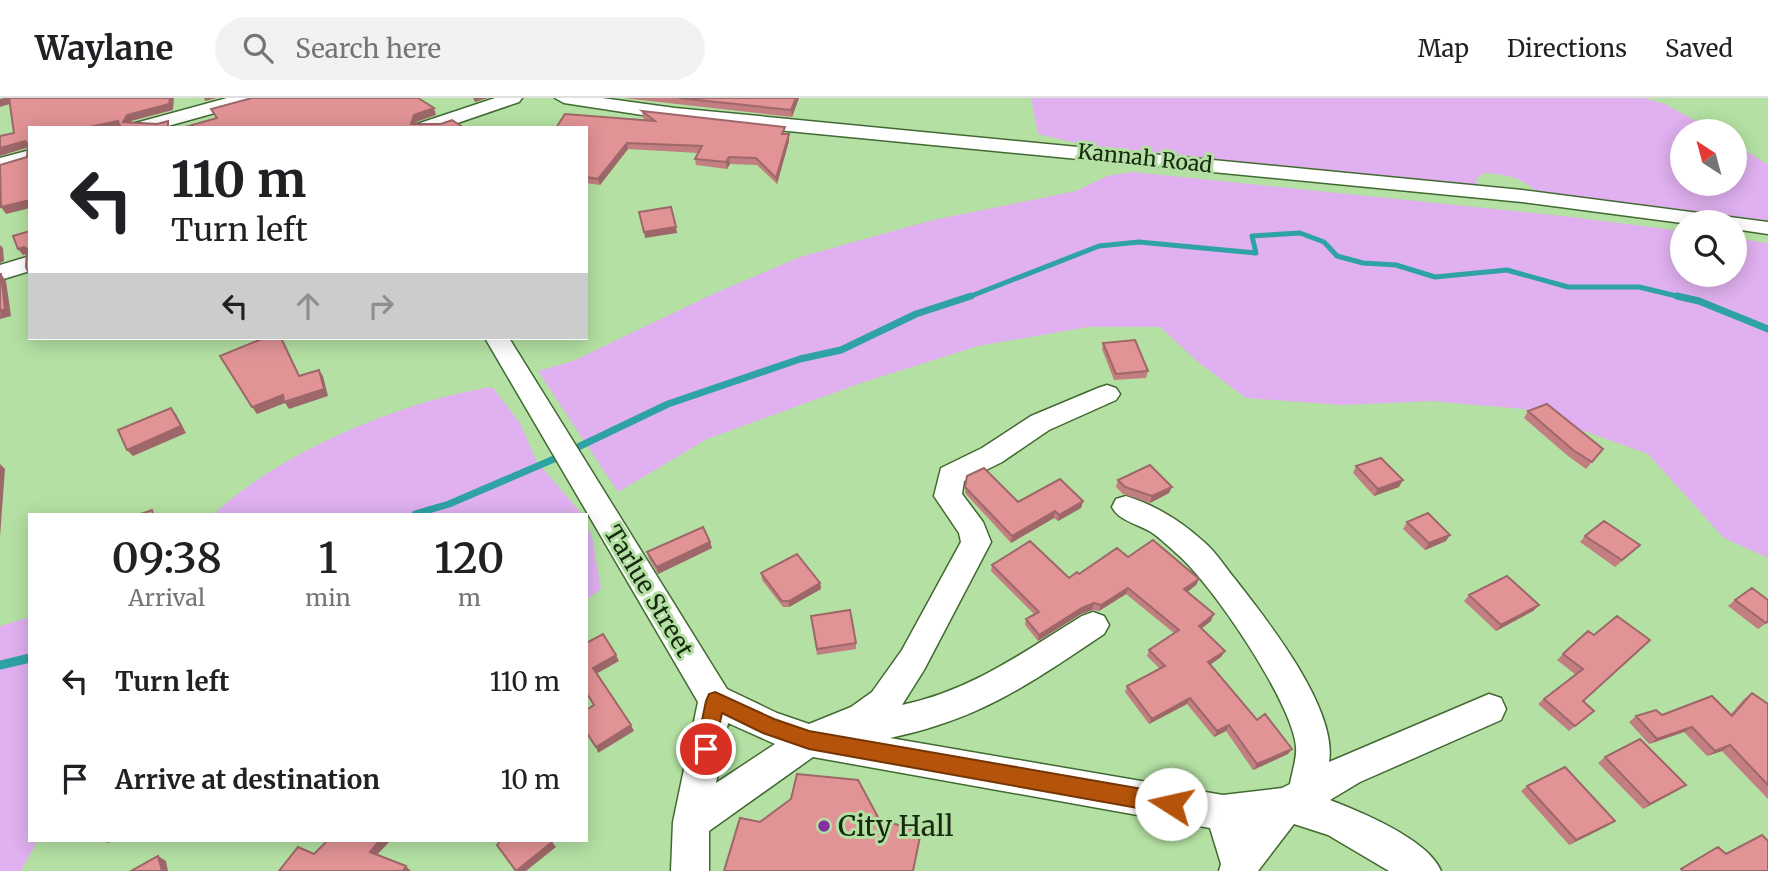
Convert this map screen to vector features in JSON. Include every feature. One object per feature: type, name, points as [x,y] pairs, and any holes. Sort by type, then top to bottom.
[{"type":"street","points":[[146,126],[248,98]]},
{"type":"street","points":[[430,126],[513,98]]},
{"type":"street","name":"Kannah Road","points":[[564,98],[674,114],[1522,196],[1670,215]]},
{"type":"street","points":[[454,102],[478,110]]},
{"type":"street","points":[[0,164],[28,157]]},
{"type":"street","points":[[1747,225],[1768,228]]},
{"type":"street","points":[[0,273],[28,264]]},
{"type":"street","name":"Tarlue Street","points":[[498,340],[715,701]]},
{"type":"street","points":[[691,822],[809,740],[863,718],[884,703],[913,660],[976,542],[973,530],[948,496],[951,475],[992,455],[1040,423],[1108,394]]},
{"type":"street","points":[[1126,508],[1163,525],[1196,552],[1259,634],[1285,675],[1308,725],[1314,748],[1296,800]]},
{"type":"street","points":[[809,740],[946,709],[1018,675],[1093,625]]},
{"type":"street","points":[[690,871],[691,822],[715,701],[769,726],[809,740],[1223,813],[1296,800],[1367,834],[1422,871]]},
{"type":"street","points":[[1239,867],[1296,800],[1348,769],[1489,709]]},
{"type":"street","points":[[1223,813],[1239,867]]},
{"type":"shaded area","points":[[1031,98],[1644,98],[1665,104],[1692,119],[1670,119],[1670,196],[1747,196],[1747,151],[1768,165],[1768,223],[1747,220],[1747,210],[1670,211],[1540,195],[1521,181],[1508,176],[1484,173],[1476,179],[1478,188],[1278,165],[1105,150],[1038,134]]},
{"type":"shaded area","points":[[1133,172],[1670,229],[1670,287],[1747,287],[1747,240],[1768,243],[1768,558],[1724,538],[1648,454],[1523,409],[1431,401],[1342,405],[1246,398],[1198,362],[1160,327],[1088,327],[978,346],[861,383],[707,439],[618,492],[538,371],[573,361],[713,294],[800,257],[933,220],[1076,191],[1107,176]]},
{"type":"shaded area","points":[[492,387],[520,423],[537,462],[581,513],[215,513],[272,470],[307,450],[382,417],[457,394]]},
{"type":"shaded area","points":[[588,528],[592,537],[601,589],[588,599]]},
{"type":"shaded area","points":[[28,618],[28,842],[37,842],[21,871],[0,871],[0,626]]},
{"type":"building","points":[[9,98],[170,98],[169,104],[127,115],[123,122],[157,124],[168,121],[168,126],[120,126],[118,121],[94,126],[28,126],[28,144],[25,141],[0,148],[0,136],[14,133]]},
{"type":"building","points":[[252,98],[418,98],[434,108],[414,115],[411,124],[441,124],[452,120],[461,126],[189,126],[217,118],[211,109]]},
{"type":"building","points":[[679,98],[796,98],[791,110]]},
{"type":"building","points":[[642,111],[785,127],[782,134],[789,134],[776,178],[756,158],[729,157],[726,162],[695,159],[702,146],[627,143],[598,179],[588,177],[588,126],[557,126],[565,114],[655,121]]},
{"type":"building","points":[[28,144],[28,200],[1,207],[0,165],[27,157]]},
{"type":"building","points":[[671,207],[676,227],[644,232],[639,212]]},
{"type":"building","points":[[28,232],[28,272],[27,249],[18,249],[13,236]]},
{"type":"building","points":[[0,274],[5,309],[0,311]]},
{"type":"building","points":[[259,340],[282,340],[299,376],[319,370],[324,389],[284,402],[283,395],[252,407],[220,356]]},
{"type":"building","points":[[1135,340],[1148,371],[1116,374],[1103,343]]},
{"type":"building","points":[[1547,404],[1603,449],[1592,462],[1573,450],[1528,411]]},
{"type":"building","points":[[171,408],[181,426],[127,450],[118,430]]},
{"type":"building","points":[[1381,458],[1403,480],[1378,489],[1356,466]]},
{"type":"building","points":[[1150,465],[1172,487],[1152,496],[1125,487],[1118,480]]},
{"type":"building","points":[[984,468],[1018,502],[1060,479],[1083,501],[1059,515],[1055,511],[1012,536],[965,487],[967,476]]},
{"type":"building","points":[[1428,513],[1450,535],[1429,543],[1407,522]]},
{"type":"building","points":[[1604,521],[1640,545],[1622,560],[1585,536]]},
{"type":"building","points":[[703,527],[710,542],[657,567],[647,552]]},
{"type":"building","points":[[1153,540],[1199,579],[1184,589],[1214,614],[1199,626],[1225,651],[1208,662],[1257,720],[1265,714],[1292,749],[1257,764],[1229,725],[1217,731],[1190,698],[1152,719],[1127,686],[1165,666],[1149,650],[1179,630],[1128,588],[1101,605],[1094,603],[1082,608],[1039,635],[1026,619],[1039,612],[992,565],[1030,541],[1069,578],[1117,548],[1128,557]]},
{"type":"building","points":[[797,554],[820,583],[789,601],[782,601],[761,573]]},
{"type":"building","points":[[1507,576],[1539,605],[1501,625],[1469,595]]},
{"type":"building","points":[[1752,588],[1768,600],[1766,623],[1735,600]]},
{"type":"building","points":[[850,610],[856,643],[817,649],[811,616]]},
{"type":"building","points":[[1617,616],[1650,640],[1583,701],[1594,711],[1575,726],[1544,699],[1583,669],[1563,654],[1588,631],[1594,635]]},
{"type":"building","points":[[603,634],[616,655],[593,668],[631,725],[596,747],[588,735],[588,709],[594,705],[588,695],[588,642]]},
{"type":"building","points":[[1752,693],[1768,704],[1768,785],[1730,745],[1715,751],[1692,727],[1657,739],[1636,716],[1656,710],[1662,715],[1712,696],[1732,716]]},
{"type":"building","points":[[1640,739],[1686,785],[1650,804],[1605,757]]},
{"type":"building","points":[[1565,767],[1615,821],[1576,840],[1527,786]]},
{"type":"building","name":"City Hall","points":[[797,774],[858,780],[879,819],[921,832],[913,871],[724,871],[740,818],[760,822],[791,799]]},
{"type":"building","points":[[1762,835],[1768,841],[1768,871],[1681,869],[1718,847],[1726,854]]},
{"type":"building","points":[[326,842],[378,842],[370,852],[406,866],[403,871],[279,871],[298,847],[314,854]]},
{"type":"building","points":[[552,842],[516,871],[497,845]]},
{"type":"building","points":[[158,856],[162,871],[131,871]]},
{"type":"waterway","points":[[966,298],[1099,246],[1139,242],[1256,253],[1252,236],[1300,233],[1324,242],[1337,256],[1363,263],[1396,265],[1435,277],[1507,270],[1568,287],[1639,287],[1685,298]]},
{"type":"waterway","points":[[576,448],[668,404],[800,359],[841,350],[916,314],[971,296]]},
{"type":"waterway","points":[[1677,296],[1699,301],[1768,329]]},
{"type":"waterway","points":[[418,513],[449,504],[554,459]]},
{"type":"waterway","points":[[0,665],[28,658]]},
{"type":"place","name":"City Hall","points":[[824,826]]},
{"type":"route","points":[[706,749],[715,701],[769,726],[809,740],[1171,804]]}]
